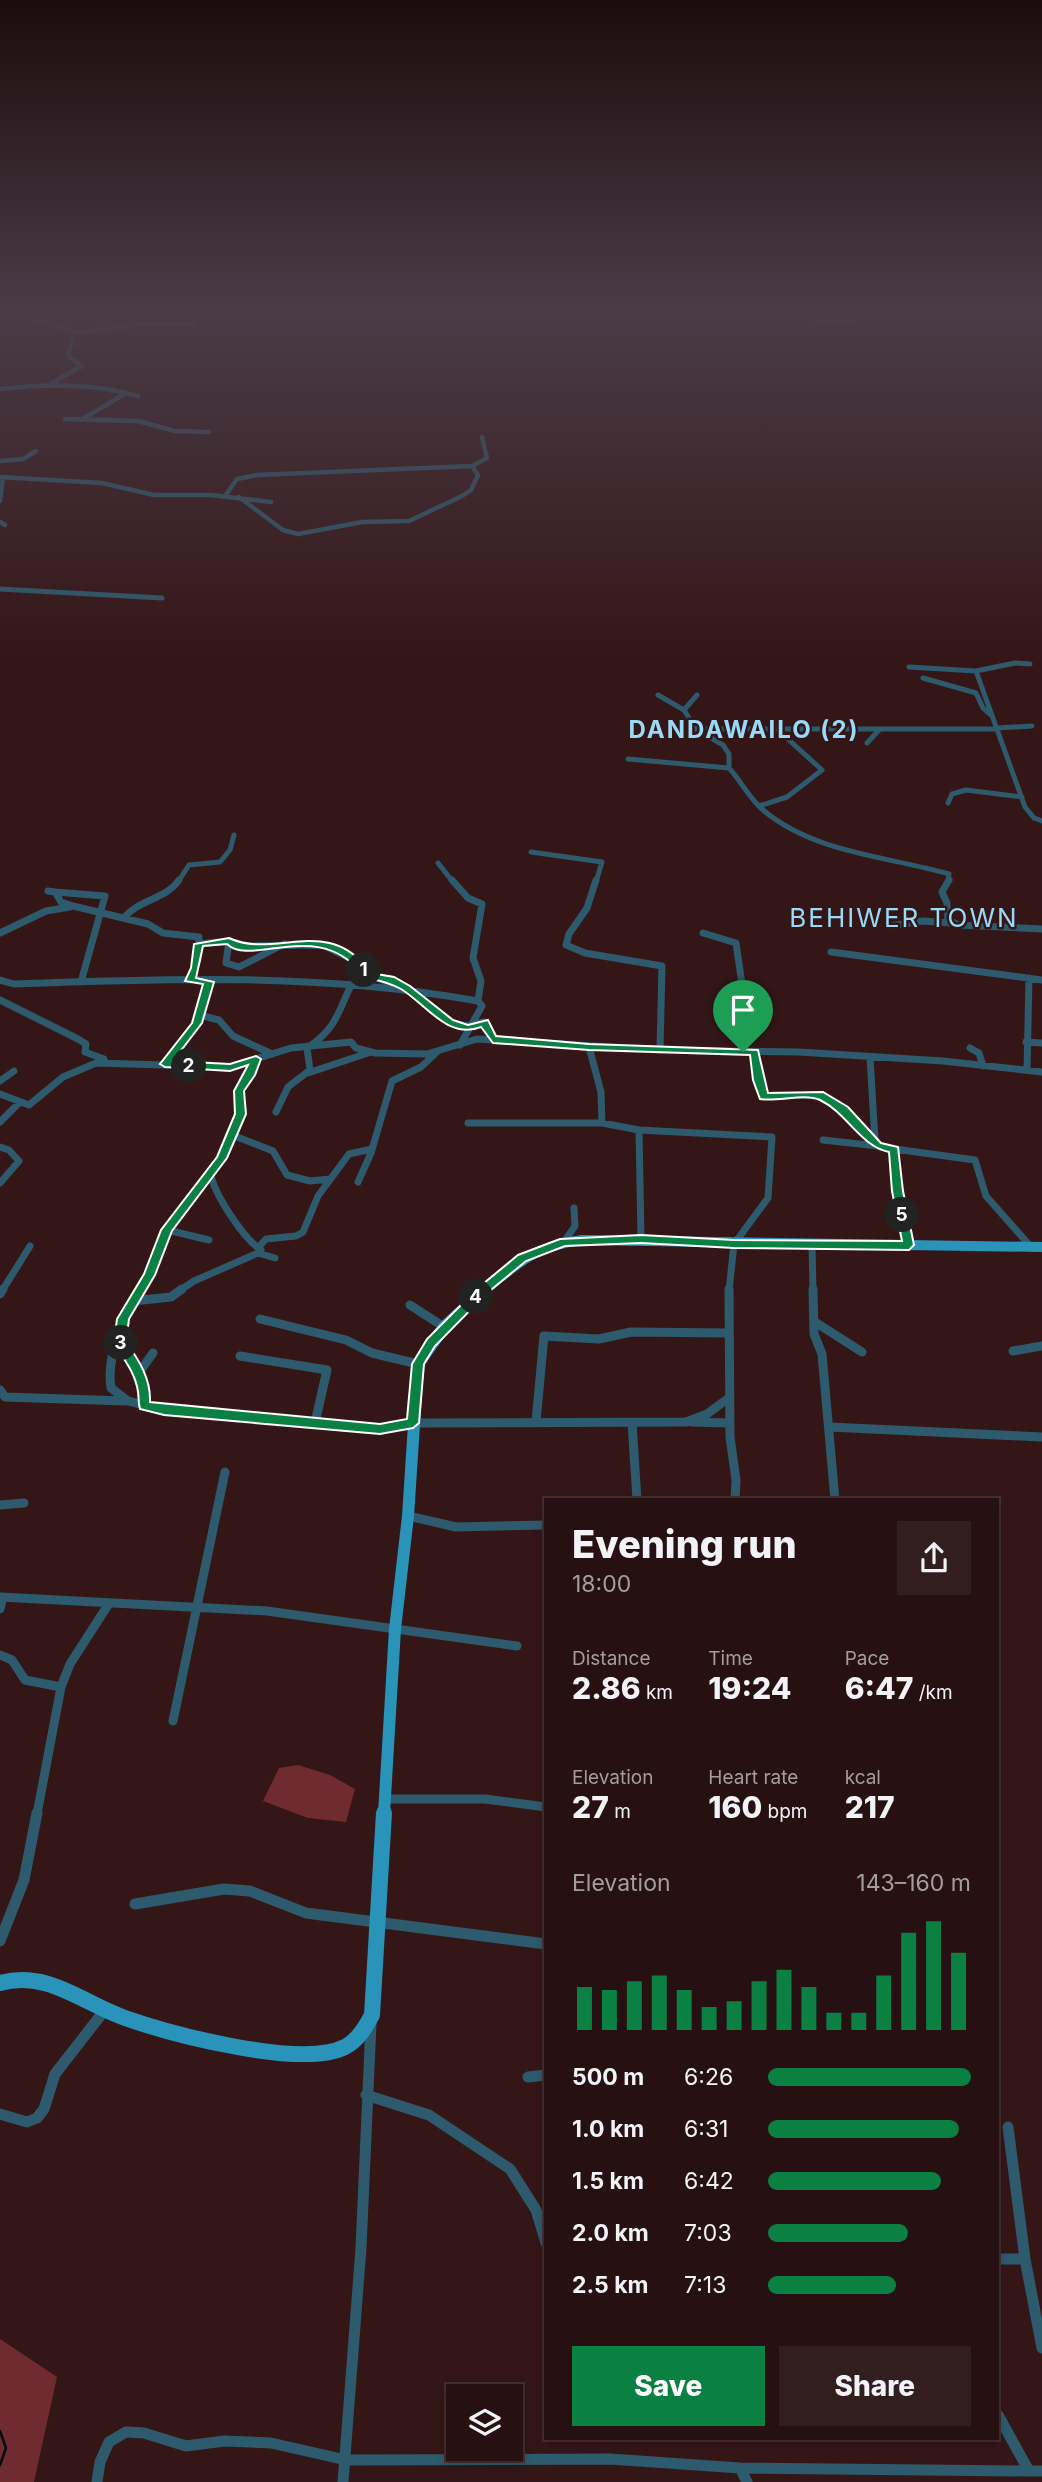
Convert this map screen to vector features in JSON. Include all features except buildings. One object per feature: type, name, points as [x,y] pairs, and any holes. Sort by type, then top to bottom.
[{"type":"main road","points":[[3,1978],[39,1976],[104,2011],[186,2034],[269,2050],[317,2055],[338,2050],[360,2037],[372,2015],[395,1629],[408,1516],[418,1364],[444,1328],[522,1258],[564,1241],[641,1239],[734,1244],[1037,1248]]},
{"type":"street","points":[[156,426],[175,431],[209,432]]},
{"type":"street","points":[[225,496],[237,479],[257,475],[306,470],[395,470],[472,466],[487,458],[482,437]]},
{"type":"street","points":[[0,461],[23,459],[36,452]]},
{"type":"street","points":[[239,497],[260,510],[283,530],[294,534],[362,522],[403,522],[471,490],[478,475],[472,466]]},
{"type":"street","points":[[0,501],[2,477],[111,484],[168,496],[225,496],[271,502]]},
{"type":"street","points":[[0,589],[162,598]]},
{"type":"street","points":[[909,667],[976,671],[1016,663],[1030,664]]},
{"type":"street","points":[[976,671],[1010,769],[1017,776],[1028,815],[1042,821]]},
{"type":"street","points":[[923,678],[976,693],[983,708],[994,719]]},
{"type":"street","points":[[658,695],[684,710],[696,729],[723,745],[730,754],[730,768],[748,795],[796,834],[869,857],[949,874],[951,877],[942,892],[947,903],[948,920],[954,923]]},
{"type":"street","points":[[684,710],[697,695]]},
{"type":"street","points":[[696,729],[741,727],[779,731],[997,729],[1032,726]]},
{"type":"street","points":[[867,743],[879,730]]},
{"type":"street","points":[[759,806],[788,797],[822,771],[819,765],[789,745],[779,731]]},
{"type":"street","points":[[628,759],[673,762],[710,769],[730,768]]},
{"type":"street","points":[[948,803],[952,794],[966,790],[1022,797]]},
{"type":"street","points":[[124,918],[132,908],[172,890],[189,865],[220,862],[230,850],[234,835]]},
{"type":"street","points":[[531,852],[603,862],[587,908],[569,934],[566,945],[573,952],[626,956],[662,966],[664,973],[660,1050]]},
{"type":"street","points":[[438,863],[454,877],[455,886],[465,898],[482,904],[473,958],[481,981],[478,1001]]},
{"type":"street","points":[[80,982],[100,915],[106,901],[101,894],[51,891],[61,902],[100,915],[148,924],[163,933],[199,937],[196,968],[190,981]]},
{"type":"street","points":[[0,933],[46,911],[73,906]]},
{"type":"street","points":[[890,926],[923,921],[1042,929]]},
{"type":"street","points":[[703,933],[736,943],[744,998],[741,1017],[743,1052]]},
{"type":"street","points":[[199,944],[229,941]]},
{"type":"street","points":[[229,941],[234,946],[313,942],[355,958],[368,975],[390,979],[407,988],[450,1023],[468,1028],[484,1022],[493,1039]]},
{"type":"street","points":[[229,941],[226,964],[239,967],[286,942]]},
{"type":"street","points":[[831,952],[1042,980]]},
{"type":"street","points":[[307,1048],[321,1041],[336,1025],[349,983],[362,967]]},
{"type":"street","points":[[1027,1070],[1029,978]]},
{"type":"street","points":[[0,980],[14,984],[190,981],[349,983],[393,990],[407,988],[478,1001],[482,1006],[460,1045]]},
{"type":"street","points":[[165,1064],[197,1023],[209,982]]},
{"type":"street","points":[[0,1000],[86,1044],[85,1052],[95,1058],[121,1062]]},
{"type":"street","points":[[199,1015],[219,1020],[233,1036],[274,1055]]},
{"type":"street","points":[[276,1112],[288,1087],[308,1073],[371,1052],[438,1051],[477,1039],[589,1047],[870,1057],[1042,1072]]},
{"type":"street","points":[[0,1094],[29,1105],[63,1077],[96,1063],[230,1068],[290,1048],[351,1042],[371,1052]]},
{"type":"street","points":[[1027,1042],[1042,1043]]},
{"type":"street","points":[[589,1047],[601,1092],[602,1124]]},
{"type":"street","points":[[307,1048],[311,1062],[308,1073]]},
{"type":"street","points":[[970,1048],[979,1053],[983,1066]]},
{"type":"street","points":[[358,1182],[372,1149],[392,1081],[421,1067],[438,1051]]},
{"type":"street","points":[[754,1052],[762,1095],[819,1095],[844,1110],[876,1144]]},
{"type":"street","points":[[870,1057],[876,1144]]},
{"type":"street","points":[[128,1401],[111,1388],[110,1375],[120,1343],[123,1319],[144,1284],[167,1230],[222,1158],[240,1114],[239,1091],[250,1075],[256,1059]]},
{"type":"street","points":[[0,1081],[14,1070]]},
{"type":"street","points":[[0,1122],[19,1103]]},
{"type":"street","points":[[468,1123],[602,1124],[639,1130],[772,1137],[768,1198],[734,1244],[727,1333],[730,1423],[736,1480],[734,1498]]},
{"type":"street","points":[[639,1130],[641,1239]]},
{"type":"street","points":[[232,1135],[273,1151],[286,1175],[321,1181],[332,1178]]},
{"type":"street","points":[[823,1140],[876,1144],[975,1160],[986,1196],[1037,1248]]},
{"type":"street","points":[[0,1147],[9,1150],[19,1161],[0,1183]]},
{"type":"street","points":[[133,1301],[171,1297],[219,1269],[262,1251],[267,1239],[296,1236],[303,1232],[318,1196],[349,1154],[372,1149]]},
{"type":"street","points":[[895,1149],[897,1191],[909,1245]]},
{"type":"street","points":[[210,1171],[211,1187],[225,1202],[244,1237],[275,1258]]},
{"type":"street","points":[[564,1241],[575,1226],[574,1208]]},
{"type":"street","points":[[167,1230],[209,1240]]},
{"type":"street","points":[[244,1237],[273,1238]]},
{"type":"street","points":[[813,1244],[815,1343],[822,1354],[835,1498]]},
{"type":"street","points":[[0,1294],[30,1245]]},
{"type":"street","points":[[144,1284],[154,1298]]},
{"type":"street","points":[[410,1305],[444,1328]]},
{"type":"street","points":[[260,1319],[303,1332],[346,1340],[372,1353],[418,1364]]},
{"type":"street","points":[[815,1322],[862,1352]]},
{"type":"street","points":[[536,1421],[544,1336],[599,1339],[631,1332],[727,1333]]},
{"type":"street","points":[[120,1343],[133,1360],[145,1387],[144,1405]]},
{"type":"street","points":[[1013,1351],[1042,1346]]},
{"type":"street","points":[[138,1374],[153,1353]]},
{"type":"street","points":[[240,1356],[286,1361],[328,1371],[315,1423]]},
{"type":"street","points":[[0,1390],[5,1397],[128,1401],[164,1410],[380,1429],[413,1423],[730,1423]]},
{"type":"street","points":[[686,1422],[707,1414],[730,1398]]},
{"type":"street","points":[[632,1422],[637,1498]]},
{"type":"street","points":[[829,1427],[1042,1437]]},
{"type":"street","points":[[173,1721],[225,1472]]},
{"type":"street","points":[[0,1505],[24,1503]]},
{"type":"street","points":[[408,1516],[456,1527],[544,1525]]},
{"type":"street","points":[[0,1609],[2,1597],[108,1605],[267,1611],[517,1646]]},
{"type":"street","points":[[0,1941],[24,1881],[61,1687],[70,1664],[108,1605]]},
{"type":"street","points":[[0,1655],[12,1660],[17,1674],[30,1685],[61,1687]]},
{"type":"street","points":[[386,1799],[485,1799],[544,1807]]},
{"type":"street","points":[[135,1904],[224,1889],[250,1891],[306,1913],[379,1925],[544,1944]]},
{"type":"street","points":[[0,2114],[27,2122],[37,2118],[44,2109],[55,2074],[104,2011]]},
{"type":"street","points":[[343,2482],[361,2248],[366,2095],[372,2015]]},
{"type":"street","points":[[528,2077],[544,2075]]},
{"type":"street","points":[[366,2095],[429,2115],[510,2169],[536,2210],[544,2236]]},
{"type":"street","points":[[1008,2127],[1025,2259],[1042,2348]]},
{"type":"street","points":[[999,2259],[1025,2259]]},
{"type":"street","points":[[999,2417],[1035,2471]]},
{"type":"street","points":[[97,2482],[104,2451],[110,2439],[118,2434],[140,2433],[188,2446],[220,2441],[258,2441],[311,2448],[346,2460],[610,2459],[740,2468],[1035,2471]]},
{"type":"street","points":[[740,2468],[747,2482]]},
{"type":"shaded area","points":[[298,1765],[330,1775],[355,1789],[346,1822],[308,1818],[263,1801],[279,1768]]},
{"type":"shaded area","points":[[0,2339],[57,2377],[34,2482],[0,2482]]},
{"type":"waterway","points":[[0,2431],[6,2448],[0,2465]]},
{"type":"district","name":"DANDAWAILO (2)","points":[[744,729]]},
{"type":"district","name":"BEHIWER TOWN","points":[[904,917]]},
{"type":"route","points":[[229,941],[234,946],[261,946],[313,942],[355,958],[368,975],[390,979],[407,988],[424,999],[450,1023],[468,1028],[484,1022],[493,1039],[589,1047],[743,1052],[754,1052],[762,1095],[814,1094],[824,1097],[844,1110],[878,1146],[895,1149],[897,1191],[909,1245],[734,1244],[641,1239],[564,1241],[522,1258],[482,1291],[431,1343],[418,1364],[413,1423],[380,1429],[164,1410],[144,1405],[145,1387],[139,1382],[133,1360],[120,1343],[123,1319],[149,1275],[157,1249],[167,1230],[222,1158],[240,1114],[239,1091],[250,1075],[256,1059],[230,1068],[165,1064],[197,1023],[209,982],[190,981],[198,960],[199,944],[229,941]]}]
